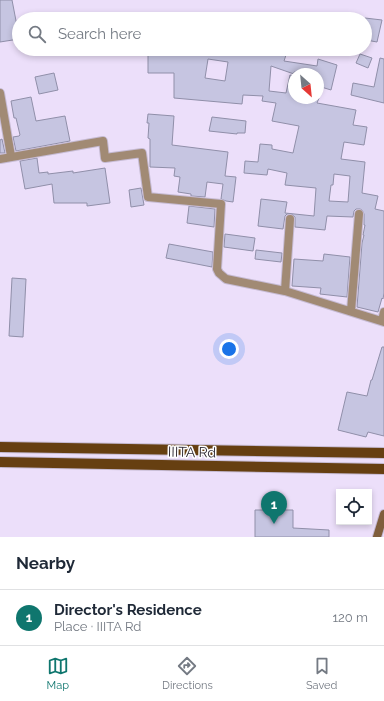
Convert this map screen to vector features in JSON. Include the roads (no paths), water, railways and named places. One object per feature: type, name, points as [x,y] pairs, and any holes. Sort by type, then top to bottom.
[{"type":"main road","name":"IIITA Rd","points":[[0,447],[384,453]]},
{"type":"main road","name":"IIITA Rd","points":[[0,462],[384,469]]},
{"type":"main road","points":[[377,537],[384,514]]},
{"type":"street","points":[[0,93],[11,156]]},
{"type":"street","points":[[0,159],[102,141],[105,158],[142,153],[148,197],[221,204],[217,269],[226,279],[285,291],[383,322],[384,312]]},
{"type":"street","points":[[351,311],[359,214]]},
{"type":"street","points":[[285,291],[290,219]]},
{"type":"place","name":"Director's Residence","points":[[274,524]]}]
